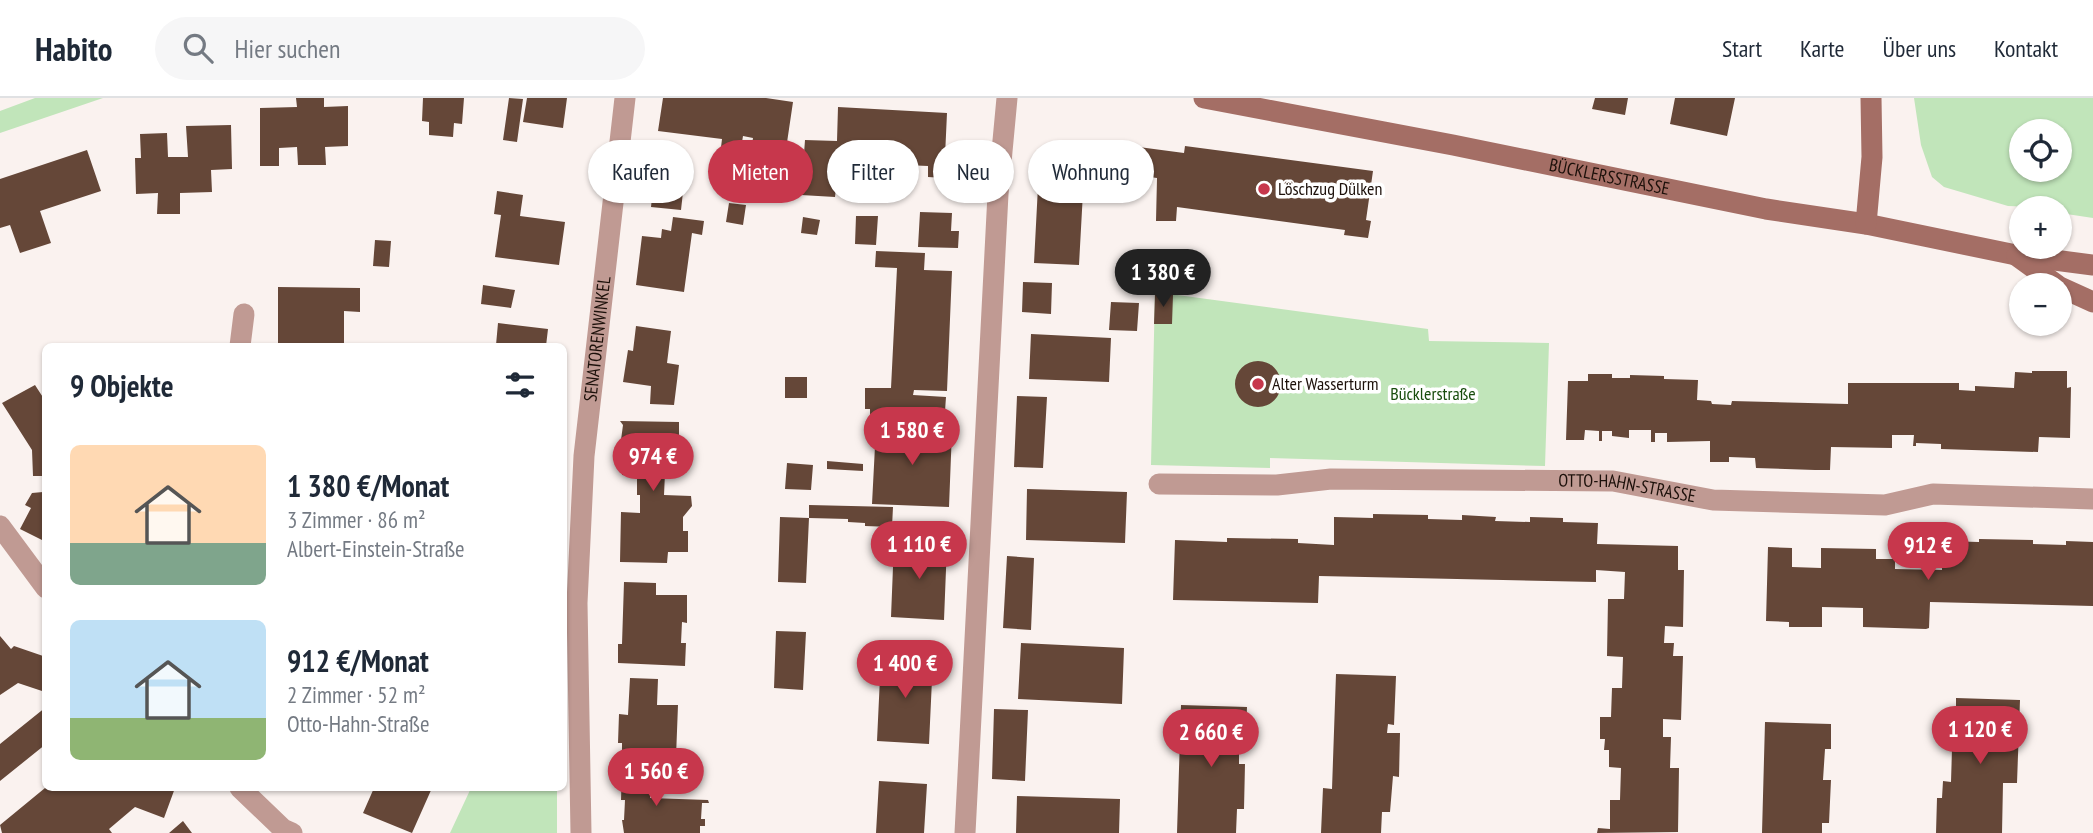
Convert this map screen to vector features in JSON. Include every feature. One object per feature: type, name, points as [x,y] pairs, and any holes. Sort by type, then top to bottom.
[{"type":"main road","name":"BÜCKLERSSTRASSE","points":[[1204,98],[1453,145],[1766,209],[1866,225],[2009,254]]},
{"type":"main road","points":[[1866,225],[1872,157],[1871,98]]},
{"type":"main road","name":"BÜCKLERSSTRASSE","points":[[2021,259],[2040,273]]},
{"type":"main road","name":"BÜCKLERSSTRASSE","points":[[2047,259],[2093,265]]},
{"type":"main road","name":"BÜCKLERSSTRASSE","points":[[2072,292],[2093,302]]},
{"type":"street","name":"SENATORENWINKEL","points":[[581,833],[577,603],[584,456],[625,98]]},
{"type":"street","points":[[965,833],[998,194],[1007,98]]},
{"type":"street","points":[[240,343],[244,314]]},
{"type":"street","name":"OTTO-HAHN-STRASSE","points":[[1159,484],[1277,485],[1331,479],[1613,481],[1713,500],[1885,505],[1933,494],[2093,499]]},
{"type":"street","points":[[0,526],[42,583]]},
{"type":"street","points":[[243,791],[283,829],[292,833]]},
{"type":"green space","points":[[35,98],[103,98],[0,133],[0,111]]},
{"type":"green space","points":[[1914,98],[2093,98],[2093,218],[2072,215],[2072,196],[2009,196],[2008,206],[1944,187],[1932,177],[1921,145]]},
{"type":"green space","name":"Bücklerstraße","points":[[1155,292],[1428,329],[1429,341],[1549,343],[1545,466],[1270,458],[1270,468],[1151,465]]},
{"type":"green space","points":[[470,791],[557,791],[557,833],[450,833]]},
{"type":"building","points":[[296,98],[324,98],[324,107],[348,106],[348,146],[325,147],[326,165],[298,165],[297,147],[279,148],[279,166],[260,166],[260,108],[297,107]]},
{"type":"building","points":[[423,98],[464,98],[462,124],[454,123],[453,137],[429,135],[429,122],[422,121]]},
{"type":"building","points":[[509,98],[523,99],[517,142],[503,140]]},
{"type":"building","points":[[527,98],[567,98],[563,128],[523,122]]},
{"type":"building","points":[[663,98],[766,98],[793,102],[787,140],[753,140],[743,136],[742,140],[722,140],[658,131]]},
{"type":"building","points":[[1595,98],[1628,98],[1625,115],[1592,109]]},
{"type":"building","points":[[1675,98],[1735,98],[1727,136],[1670,124]]},
{"type":"building","points":[[838,107],[947,113],[946,140],[933,140],[933,177],[928,177],[928,166],[919,166],[919,140],[837,140]]},
{"type":"building","points":[[231,125],[232,169],[211,170],[212,192],[180,193],[180,214],[157,214],[158,193],[136,194],[135,158],[141,158],[140,134],[167,133],[168,157],[188,157],[186,126]]},
{"type":"building","points":[[813,140],[827,141],[827,197],[813,196]]},
{"type":"building","points":[[1185,146],[1373,171],[1366,220],[1371,221],[1368,238],[1344,235],[1345,230],[1177,207],[1176,221],[1156,221],[1157,178],[1154,178],[1154,149],[1184,153]]},
{"type":"building","points":[[87,150],[101,191],[40,211],[51,243],[20,253],[10,225],[0,228],[0,179]]},
{"type":"building","points":[[497,191],[523,195],[520,216],[565,222],[559,265],[495,257],[501,215],[494,214]]},
{"type":"building","points":[[651,203],[682,203],[681,210],[651,207]]},
{"type":"building","points":[[729,203],[746,205],[743,225],[726,222]]},
{"type":"building","points":[[1037,203],[1082,203],[1079,265],[1034,263]]},
{"type":"building","points":[[920,212],[952,213],[951,231],[959,231],[958,248],[918,247]]},
{"type":"building","points":[[856,216],[878,216],[876,245],[855,244]]},
{"type":"building","points":[[673,217],[704,221],[702,235],[692,233],[684,292],[636,285],[642,236],[661,238],[662,229],[671,231]]},
{"type":"building","points":[[803,217],[820,220],[817,235],[801,233]]},
{"type":"building","points":[[375,240],[391,241],[389,267],[373,266]]},
{"type":"building","points":[[876,251],[925,253],[924,270],[952,271],[947,391],[914,390],[913,395],[946,397],[945,411],[896,410],[896,424],[870,423],[870,409],[865,409],[865,388],[891,388],[897,268],[875,267]]},
{"type":"building","points":[[1023,282],[1052,283],[1051,314],[1022,312]]},
{"type":"building","points":[[483,285],[515,290],[511,308],[481,304]]},
{"type":"building","points":[[278,287],[360,288],[360,312],[344,311],[344,343],[278,343]]},
{"type":"building","points":[[1155,294],[1173,295],[1172,324],[1154,324]]},
{"type":"building","points":[[1111,302],[1139,303],[1137,331],[1109,330]]},
{"type":"building","points":[[498,323],[548,329],[546,343],[496,343]]},
{"type":"building","points":[[636,326],[671,331],[667,363],[679,365],[674,405],[650,404],[651,386],[623,382],[628,350],[633,351]]},
{"type":"building","points":[[1031,334],[1111,338],[1109,382],[1029,379]]},
{"type":"building","name":"Alter Wasserturm","points":[[1258,361],[1275,367],[1281,384],[1275,401],[1258,407],[1241,401],[1235,384],[1241,367]]},
{"type":"building","points":[[2067,371],[2067,388],[2071,387],[2070,438],[2039,437],[2038,452],[1941,449],[1941,444],[1916,443],[1916,446],[1913,446],[1914,435],[1892,435],[1892,448],[1831,447],[1830,470],[1815,470],[1756,468],[1755,458],[1729,457],[1729,462],[1710,462],[1710,441],[1667,442],[1667,433],[1655,433],[1655,442],[1651,442],[1651,430],[1629,430],[1629,438],[1612,436],[1612,431],[1602,431],[1602,441],[1599,441],[1599,431],[1585,430],[1584,440],[1566,440],[1568,381],[1588,381],[1588,374],[1612,374],[1612,378],[1630,378],[1630,375],[1698,380],[1697,400],[1731,405],[1732,401],[1848,404],[1848,383],[1959,383],[1959,390],[1975,391],[1975,386],[2014,388],[2015,372]]},
{"type":"building","points":[[785,377],[807,377],[807,398],[785,398]]},
{"type":"building","points":[[35,385],[42,396],[42,476],[33,476],[32,450],[2,403]]},
{"type":"building","points":[[1017,396],[1047,397],[1043,468],[1014,467]]},
{"type":"building","points":[[620,421],[679,422],[679,473],[665,473],[664,495],[691,496],[692,506],[683,517],[683,531],[688,531],[688,552],[668,552],[667,563],[620,562],[621,512],[640,513],[640,495],[637,495],[637,476],[622,475],[623,425]]},
{"type":"building","points":[[876,427],[952,430],[949,507],[872,504]]},
{"type":"building","points":[[827,461],[863,464],[863,471],[827,469]]},
{"type":"building","points":[[787,463],[813,465],[811,490],[785,489]]},
{"type":"building","points":[[1027,489],[1127,492],[1125,543],[1026,540]]},
{"type":"building","points":[[42,492],[42,540],[20,529],[31,508],[25,505],[32,493]]},
{"type":"building","points":[[809,505],[893,507],[892,527],[865,526],[865,523],[848,522],[848,519],[809,518]]},
{"type":"building","points":[[1373,514],[1428,515],[1428,519],[1462,520],[1462,515],[1496,517],[1495,521],[1530,522],[1530,517],[1563,518],[1563,522],[1598,523],[1597,544],[1678,546],[1678,570],[1684,570],[1683,627],[1665,626],[1664,643],[1674,643],[1673,656],[1683,656],[1681,720],[1663,719],[1663,737],[1671,737],[1670,768],[1679,768],[1678,832],[1597,833],[1598,828],[1610,829],[1610,800],[1620,800],[1621,768],[1609,767],[1609,750],[1604,750],[1605,739],[1600,739],[1600,717],[1611,717],[1612,688],[1622,688],[1623,657],[1607,656],[1608,599],[1624,599],[1625,572],[1596,570],[1596,582],[1319,576],[1318,603],[1173,600],[1175,540],[1227,542],[1227,538],[1298,539],[1298,543],[1334,545],[1334,517],[1373,518]]},
{"type":"building","points":[[780,517],[809,518],[806,583],[778,582]]},
{"type":"building","points":[[1979,539],[2033,540],[2033,544],[2066,545],[2066,541],[2093,542],[2093,606],[1930,602],[1929,628],[1926,629],[1863,627],[1863,608],[1822,607],[1822,627],[1789,627],[1789,622],[1766,621],[1768,547],[1792,548],[1792,567],[1821,568],[1821,548],[1876,549],[1876,559],[1895,559],[1895,569],[1942,570],[1942,541],[1979,542]]},
{"type":"building","points":[[894,542],[947,544],[944,620],[891,617]]},
{"type":"building","points":[[1007,556],[1034,558],[1031,630],[1003,628]]},
{"type":"building","points":[[624,582],[656,583],[656,595],[687,595],[687,623],[682,622],[681,643],[686,643],[685,666],[618,663],[618,644],[622,644]]},
{"type":"building","points":[[776,631],[806,632],[803,690],[774,688]]},
{"type":"building","points":[[0,636],[11,649],[14,646],[42,656],[42,691],[18,683],[0,695]]},
{"type":"building","points":[[1021,643],[1124,648],[1122,704],[1018,699]]},
{"type":"building","points":[[881,656],[933,658],[929,744],[877,741]]},
{"type":"building","points":[[1336,674],[1396,676],[1394,725],[1388,724],[1387,733],[1400,733],[1399,777],[1393,776],[1390,812],[1382,812],[1381,833],[1321,833],[1323,788],[1332,789]]},
{"type":"building","points":[[630,678],[658,679],[657,705],[678,705],[676,757],[622,755],[622,743],[618,743],[619,714],[628,715]]},
{"type":"building","points":[[1956,698],[2020,700],[2017,783],[2003,783],[2002,833],[1936,833],[1937,798],[1942,798],[1943,781],[1951,782]]},
{"type":"building","points":[[1181,705],[1247,707],[1246,732],[1239,732],[1239,764],[1245,764],[1244,809],[1237,809],[1236,833],[1177,833]]},
{"type":"building","points":[[994,709],[1028,710],[1025,781],[992,779]]},
{"type":"building","points":[[42,710],[42,747],[0,781],[0,744]]},
{"type":"building","points":[[1765,722],[1831,724],[1831,749],[1825,749],[1823,780],[1831,780],[1829,823],[1822,823],[1822,833],[1762,833]]},
{"type":"building","points":[[622,769],[651,769],[650,798],[708,800],[709,803],[702,803],[701,819],[705,819],[705,826],[700,826],[700,833],[624,833]]},
{"type":"building","points":[[879,781],[927,784],[924,833],[876,833]]},
{"type":"building","points":[[42,790],[174,791],[164,818],[135,807],[109,829],[112,833],[2,833],[0,825]]},
{"type":"building","points":[[373,791],[431,791],[412,833],[363,813]]},
{"type":"building","points":[[1017,796],[1120,799],[1119,833],[1016,833]]},
{"type":"building","points":[[183,821],[192,833],[169,833]]},
{"type":"place","name":"Löschzug Dülken","points":[[1264,189]]},
{"type":"place","name":"Alter Wasserturm","points":[[1258,384]]}]
